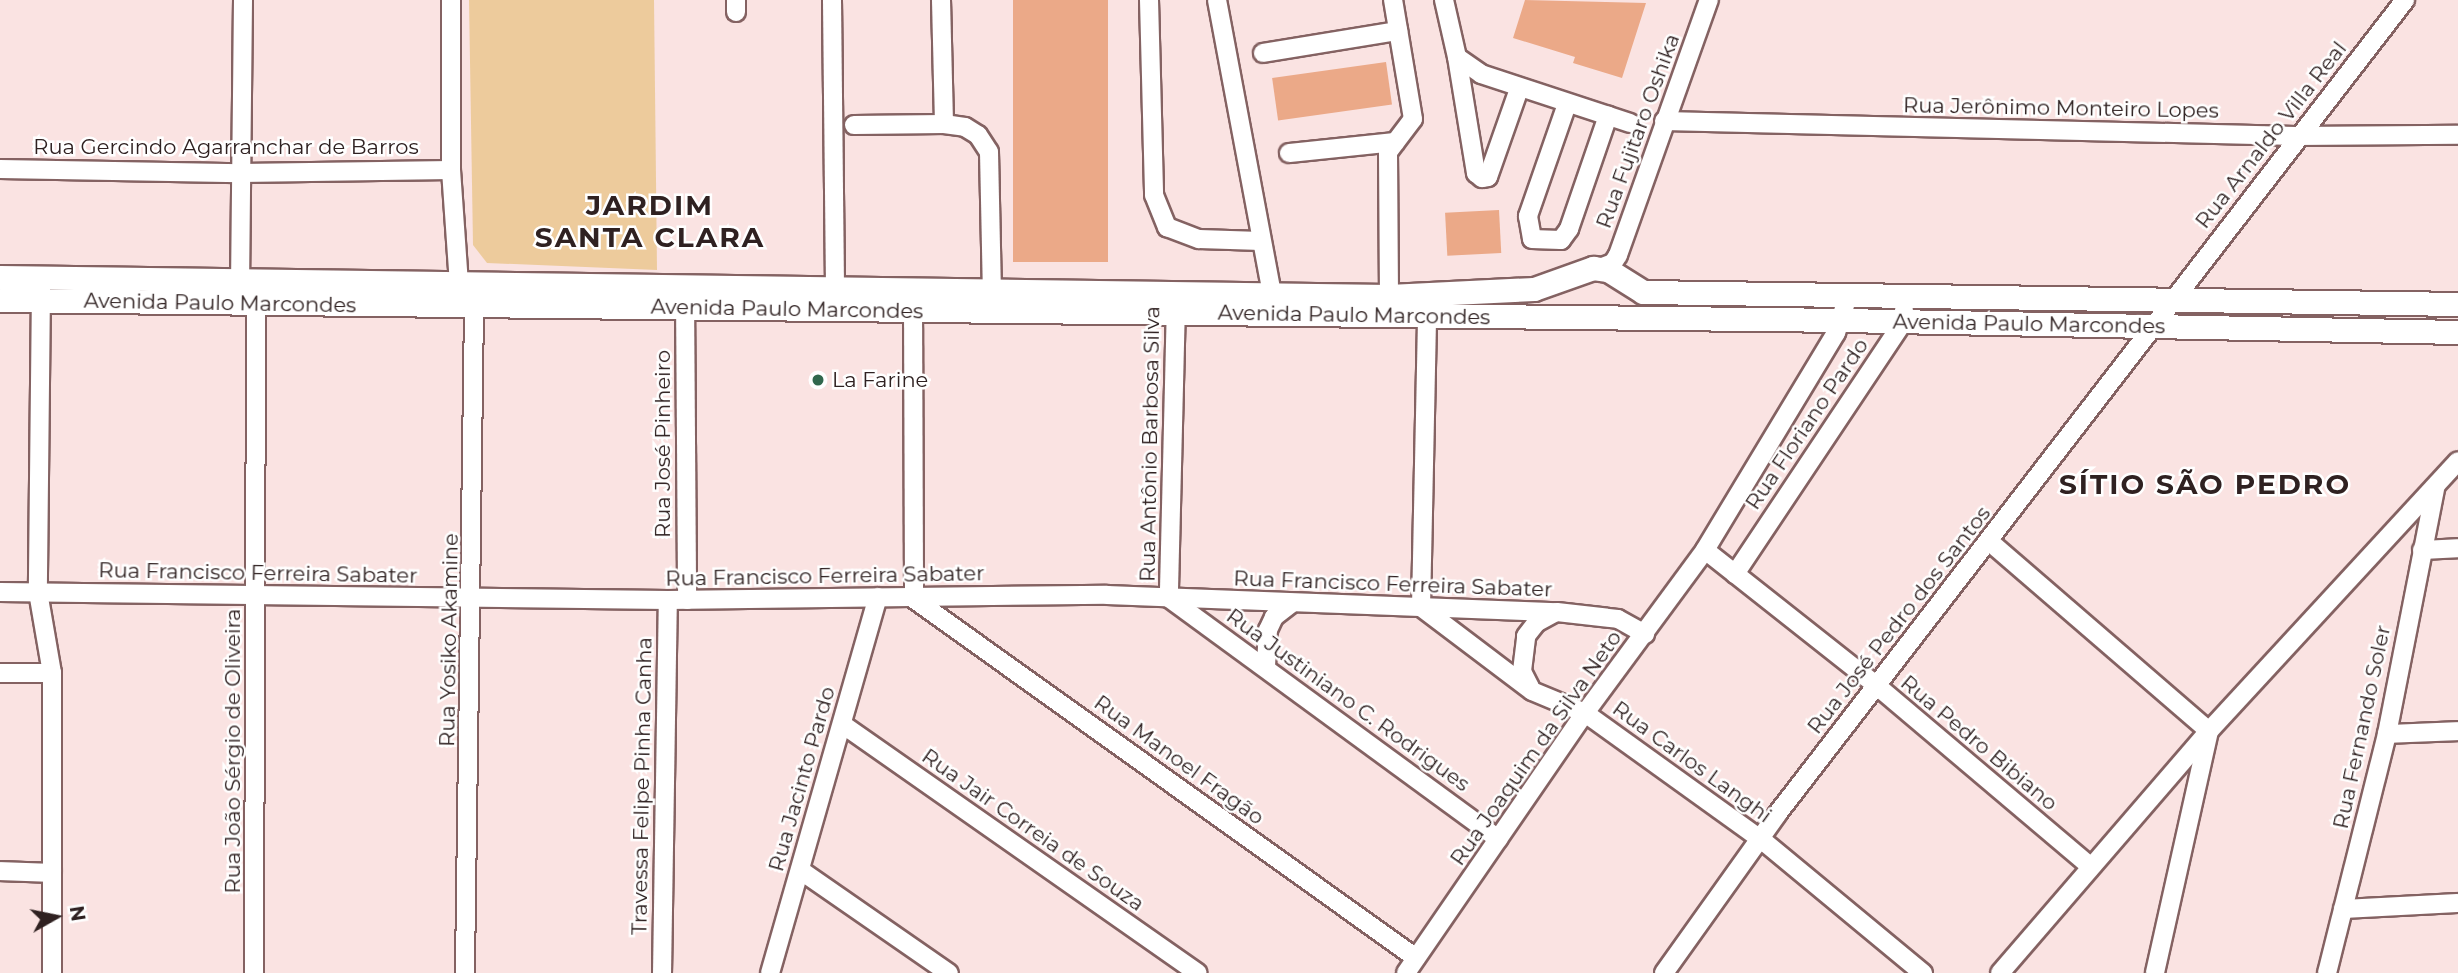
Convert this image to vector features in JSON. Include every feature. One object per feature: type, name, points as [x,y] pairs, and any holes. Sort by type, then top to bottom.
[{"type":"street","points":[[243,0],[240,282],[256,304]]},
{"type":"street","points":[[451,0],[452,170],[459,284],[474,308]]},
{"type":"street","points":[[832,0],[835,288]]},
{"type":"street","points":[[941,0],[944,124]]},
{"type":"street","points":[[1149,0],[1154,195],[1167,227],[1199,239],[1261,241]]},
{"type":"street","points":[[1217,0],[1272,295]]},
{"type":"street","points":[[1389,296],[1388,152],[1413,119],[1393,0]]},
{"type":"street","points":[[1444,0],[1457,57],[1476,173],[1482,178],[1488,177],[1519,89]]},
{"type":"street","name":"Rua Fujitaro Oshika","points":[[1610,272],[1709,0]]},
{"type":"street","name":"Rua Arnaldo Villa Real","points":[[2175,299],[2296,136],[2405,0]]},
{"type":"street","points":[[1263,53],[1398,32]]},
{"type":"street","points":[[1457,57],[1481,74],[1519,89],[1630,123]]},
{"type":"street","points":[[1567,104],[1528,216],[1532,239],[1561,240],[1569,229],[1608,116]]},
{"type":"street","name":"Rua Jerônimo Monteiro Lopes","points":[[1664,121],[2296,136],[2458,135]]},
{"type":"street","points":[[855,125],[944,124],[965,127],[978,135],[989,152],[992,290]]},
{"type":"street","points":[[1289,153],[1395,142]]},
{"type":"street","name":"Rua Gercindo Agarranchar de Barros","points":[[0,169],[241,173],[452,170]]},
{"type":"street","points":[[1600,318],[1624,305],[1610,272]]},
{"type":"street","name":"Avenida Paulo Marcondes","points":[[0,300],[41,288],[240,282],[459,284],[685,297],[1176,302],[1272,295],[1389,296],[1534,289],[1560,283],[1570,275],[1610,272],[1643,292],[2458,304]]},
{"type":"street","name":"Avenida Paulo Marcondes","points":[[0,277],[41,288],[256,304],[474,308],[835,288],[913,299],[992,290],[1427,316],[1841,320],[2458,332]]},
{"type":"street","points":[[1560,283],[1560,310],[1574,318]]},
{"type":"street","points":[[41,288],[38,592],[52,673],[52,973]]},
{"type":"street","name":"Rua Floriano Pardo","points":[[1705,550],[1841,320],[1848,295]]},
{"type":"street","name":"Rua Floriano Pardo","points":[[1735,575],[1903,322],[1906,295]]},
{"type":"street","name":"Rua José Pinheiro","points":[[685,297],[687,600]]},
{"type":"street","points":[[913,299],[914,599]]},
{"type":"street","name":"Rua José Pedro dos Santos","points":[[1664,973],[1877,686],[2175,299]]},
{"type":"street","name":"Rua Antônio Barbosa Silva","points":[[1169,598],[1176,302]]},
{"type":"street","name":"Rua João Sérgio de Oliveira","points":[[254,973],[256,304]]},
{"type":"street","name":"Rua Yosiko Akamine","points":[[465,973],[473,599],[474,308]]},
{"type":"street","points":[[1421,607],[1427,316]]},
{"type":"street","points":[[2000,973],[2209,730],[2435,489],[2458,461]]},
{"type":"street","name":"Rua Fernando Soler","points":[[2327,973],[2387,734],[2435,489]]},
{"type":"street","points":[[1990,542],[2209,730]]},
{"type":"street","points":[[2422,550],[2458,548]]},
{"type":"street","name":"Rua Pedro Bibiano","points":[[1705,550],[1877,686],[2091,867]]},
{"type":"street","name":"Rua Joaquim da Silva Neto","points":[[1406,973],[1584,713],[1705,550]]},
{"type":"street","name":"Rua Francisco Ferreira Sabater","points":[[0,592],[473,599],[1169,598],[1558,612],[1618,619],[1645,634]]},
{"type":"street","name":"Rua Jacinto Pardo","points":[[770,973],[878,597]]},
{"type":"street","name":"Rua Justiniano C. Rodrigues","points":[[1169,598],[1266,666],[1498,839]]},
{"type":"street","name":"Rua Manoel Fragão","points":[[914,599],[1416,958]]},
{"type":"street","name":"Travessa Felipe Pinha Canha","points":[[663,973],[668,600]]},
{"type":"street","points":[[1266,666],[1268,630],[1274,617],[1292,603]]},
{"type":"street","name":"Rua Carlos Langhi","points":[[1421,607],[1532,691],[1584,713],[1762,840],[1923,973]]},
{"type":"street","points":[[1532,691],[1522,671],[1526,636],[1536,623],[1558,612]]},
{"type":"street","points":[[0,673],[52,673]]},
{"type":"street","name":"Rua Jair Correia de Souza","points":[[842,724],[1198,973]]},
{"type":"street","points":[[2155,973],[2209,730]]},
{"type":"street","points":[[2387,734],[2458,731]]},
{"type":"street","points":[[800,870],[949,973]]},
{"type":"street","points":[[0,871],[52,873]]},
{"type":"street","points":[[2343,909],[2458,903]]},
{"type":"shaded area","points":[[469,0],[654,0],[657,270],[487,263],[473,245]]},
{"type":"building","points":[[1013,0],[1108,0],[1108,262],[1013,262]]},
{"type":"building","points":[[1525,0],[1646,3],[1622,78],[1573,63],[1575,57],[1513,38]]},
{"type":"building","points":[[1386,62],[1392,105],[1278,121],[1272,78]]},
{"type":"building","points":[[1499,210],[1501,253],[1447,256],[1445,213]]},
{"type":"place","name":"La Farine","points":[[818,380]]},
{"type":"district","name":"JARDIM SANTA CLARA","points":[[650,221]]},
{"type":"district","name":"SÍTIO SÃO PEDRO","points":[[2205,484]]}]
